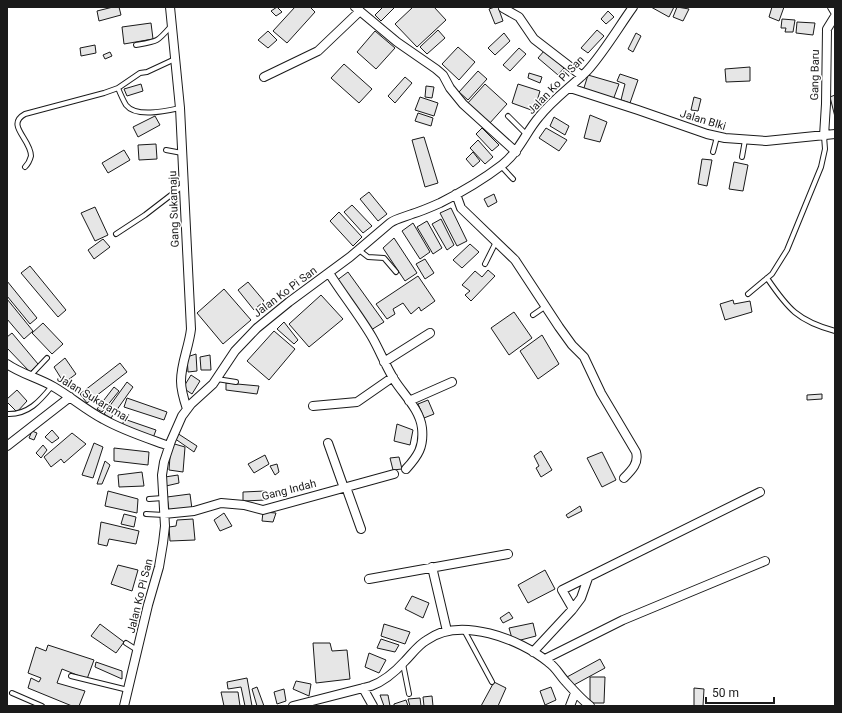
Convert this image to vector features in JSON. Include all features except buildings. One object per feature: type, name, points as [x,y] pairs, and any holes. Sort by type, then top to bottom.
[{"type":"street","name":"Gang Sukamaju","points":[[170,7],[176,59],[183,153],[191,329],[181,382],[187,409]]},
{"type":"street","name":"Jalan Ko Pi San","points":[[124,706],[161,555],[164,535],[162,475],[169,446],[187,409],[216,379],[235,351],[257,328],[289,302],[359,250],[395,220],[419,212],[456,194],[500,166],[516,152],[532,125],[549,105],[582,76],[633,7]]},
{"type":"street","points":[[832,7],[835,12]]},
{"type":"street","points":[[503,8],[519,17],[534,39],[582,76]]},
{"type":"street","points":[[264,77],[318,51],[357,9],[397,42],[443,75],[450,88],[463,104],[516,152]]},
{"type":"street","name":"Gang Baru","points":[[824,136],[827,90],[826,33],[835,16]]},
{"type":"street","name":"Jalan Blki","points":[[570,88],[717,137],[745,140],[778,140],[835,134]]},
{"type":"street","points":[[456,194],[461,208],[515,260],[566,337],[584,357],[601,393],[636,452],[637,460],[624,478]]},
{"type":"street","points":[[329,273],[366,328],[384,362],[420,419],[423,430],[421,451],[406,469]]},
{"type":"street","points":[[384,362],[430,333]]},
{"type":"street","name":"Jalan Sukaramai","points":[[7,364],[52,386],[102,419],[143,437],[169,446]]},
{"type":"street","points":[[313,406],[357,402],[393,377]]},
{"type":"street","points":[[409,401],[452,382]]},
{"type":"street","points":[[7,446],[70,397]]},
{"type":"street","points":[[328,443],[360,529]]},
{"type":"street","name":"Gang Indah","points":[[164,515],[194,511],[221,503],[264,510],[394,474]]},
{"type":"street","points":[[573,609],[562,590],[760,492]]},
{"type":"street","points":[[369,579],[508,554]]},
{"type":"street","points":[[545,659],[623,620],[765,561]]},
{"type":"street","points":[[432,567],[447,631]]},
{"type":"street","points":[[533,652],[573,609],[581,598],[588,578]]},
{"type":"street","points":[[293,706],[308,704],[382,682],[427,640],[437,634],[447,631],[464,630],[482,632],[507,639],[545,659],[575,693],[590,706]]},
{"type":"street","points":[[363,688],[374,706]]},
{"type":"street","points":[[570,706],[575,693]]},
{"type":"lane","points":[[136,45],[155,42],[172,24]]},
{"type":"lane","points":[[26,167],[30,160],[31,154],[26,140],[16,125],[20,117],[25,114],[118,88],[134,76],[176,59]]},
{"type":"lane","points":[[118,88],[127,106],[134,111],[142,113],[180,108]]},
{"type":"lane","points":[[508,116],[526,135]]},
{"type":"lane","points":[[748,294],[772,274],[787,250],[821,167],[825,149],[824,136]]},
{"type":"lane","points":[[713,152],[717,137]]},
{"type":"lane","points":[[742,157],[745,140]]},
{"type":"lane","points":[[166,150],[183,153]]},
{"type":"lane","points":[[500,166],[513,179]]},
{"type":"lane","points":[[116,234],[145,215],[184,185]]},
{"type":"lane","points":[[485,264],[496,242]]},
{"type":"lane","points":[[359,250],[368,257],[384,258],[396,272]]},
{"type":"lane","points":[[767,278],[788,307],[810,323],[835,331]]},
{"type":"lane","points":[[533,315],[546,306]]},
{"type":"lane","points":[[30,376],[47,358]]},
{"type":"lane","points":[[216,379],[236,382]]},
{"type":"lane","points":[[7,414],[14,414],[32,407],[52,386]]},
{"type":"lane","points":[[149,499],[163,498]]},
{"type":"lane","points":[[146,514],[164,515]]},
{"type":"lane","points":[[464,630],[492,682]]},
{"type":"lane","points":[[126,643],[138,650]]},
{"type":"lane","points":[[403,663],[409,694]]},
{"type":"lane","points":[[71,676],[128,690]]},
{"type":"lane","points":[[12,693],[42,706]]}]
